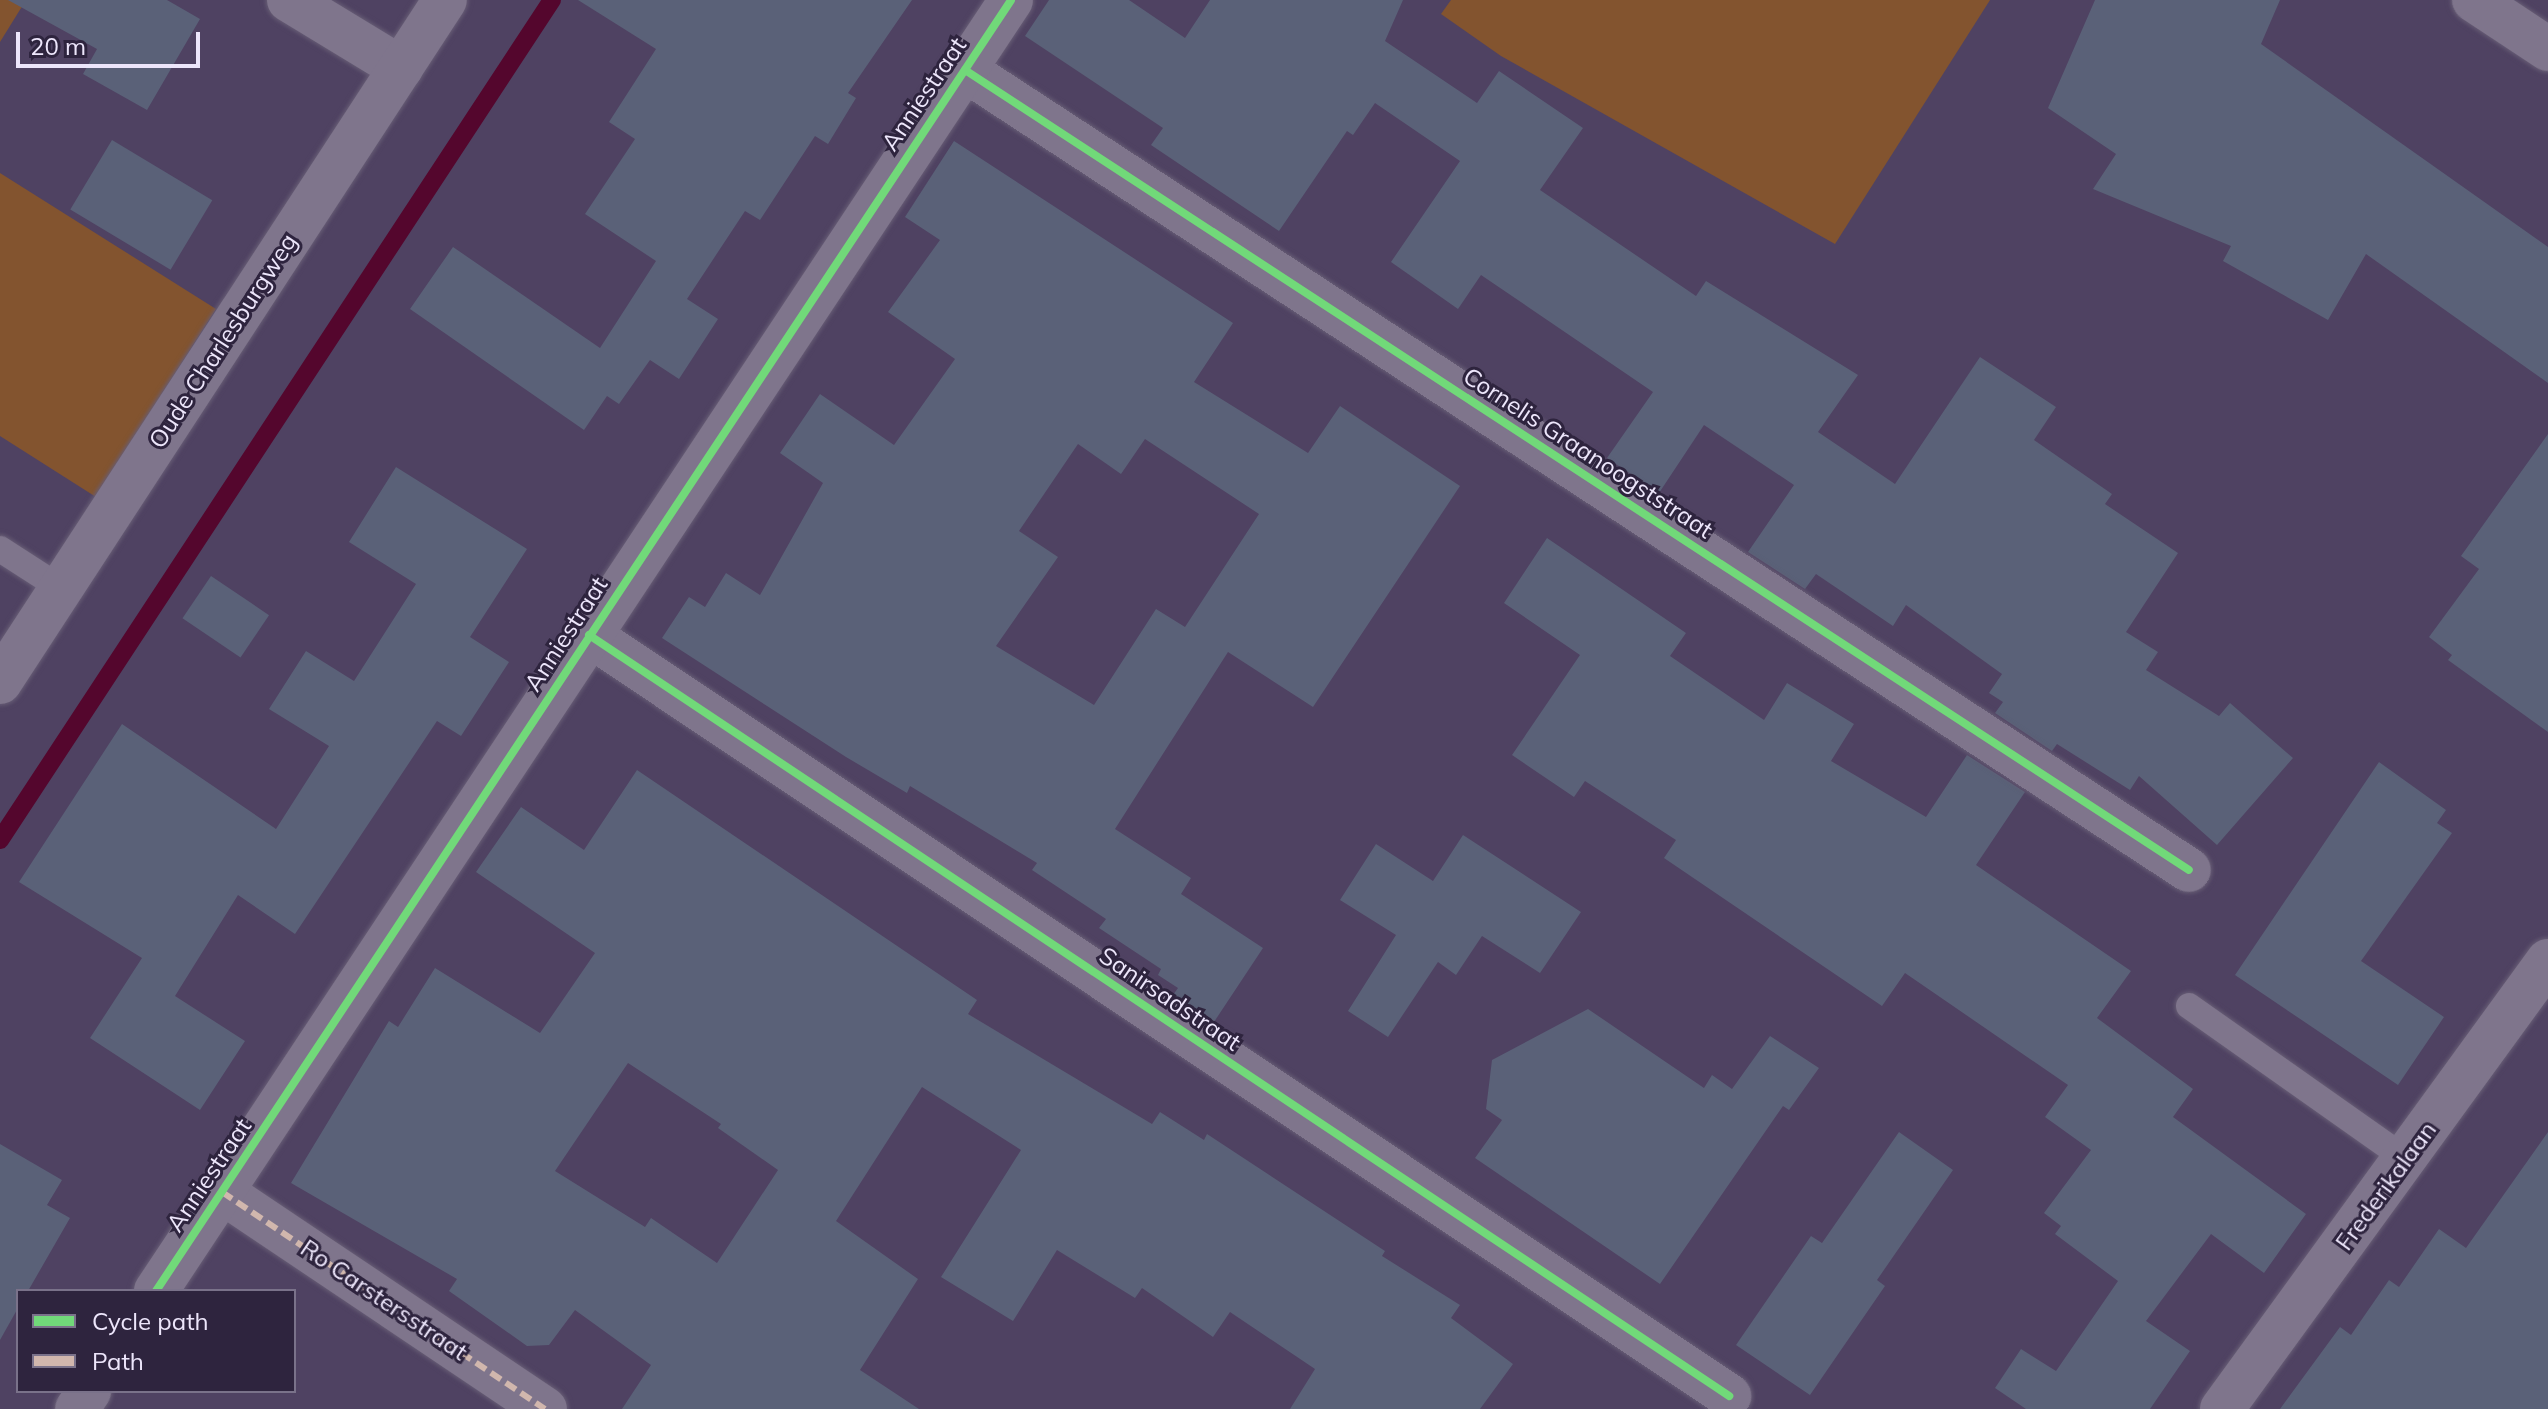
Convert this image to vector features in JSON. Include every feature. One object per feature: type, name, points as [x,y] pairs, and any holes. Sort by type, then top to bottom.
[{"type":"street","points":[[289,0],[401,68]]},
{"type":"street","name":"Oude Charlesburgweg","points":[[0,682],[445,0]]},
{"type":"street","name":"Anniestraat","points":[[157,1289],[1011,0]]},
{"type":"street","points":[[2474,0],[2548,49]]},
{"type":"street","name":"Cornelis Graanoogststraat","points":[[965,70],[2189,870]]},
{"type":"street","name":"Sanirsadstraat","points":[[589,635],[1729,1396]]},
{"type":"street","name":"Frederikalaan","points":[[2222,1409],[2548,961]]},
{"type":"street","name":"Ro Carstersstraat","points":[[222,1192],[545,1409]]},
{"type":"lane","points":[[0,549],[62,589]]},
{"type":"lane","points":[[2189,1006],[2406,1159]]},
{"type":"shaded area","points":[[0,0],[26,0],[0,42]]},
{"type":"shaded area","points":[[1451,0],[1990,0],[1835,244],[1501,56],[1441,14]]},
{"type":"shaded area","points":[[0,173],[216,309],[96,497],[0,436]]},
{"type":"building","points":[[8,0],[167,0],[200,19],[147,110],[83,74],[97,49]]},
{"type":"building","points":[[578,0],[912,0],[848,93],[856,98],[828,144],[815,136],[760,220],[745,211],[687,299],[718,319],[679,379],[650,360],[619,404],[607,396],[584,430],[410,309],[453,247],[600,348],[656,261],[585,214],[635,139],[609,122],[656,49]]},
{"type":"building","points":[[1049,0],[1129,0],[1185,38],[1210,0],[1403,0],[1385,41],[1477,103],[1499,71],[1583,128],[1540,190],[1696,296],[1706,281],[1858,375],[1818,432],[1895,484],[1980,357],[2056,407],[2034,440],[2112,494],[2105,504],[2178,553],[2126,632],[2158,652],[2146,670],[2219,716],[2230,703],[2293,758],[2217,845],[2139,776],[2130,790],[2057,744],[2052,751],[1995,713],[2003,702],[1989,693],[2002,674],[1906,605],[1893,626],[1816,574],[1805,589],[1748,552],[1794,485],[1704,425],[1659,493],[1607,458],[1653,392],[1481,275],[1458,309],[1391,262],[1460,161],[1375,103],[1353,135],[1347,131],[1279,231],[1151,145],[1163,128],[1025,36]]},
{"type":"building","points":[[2095,0],[2280,0],[2261,44],[2548,247],[2548,383],[2366,254],[2328,320],[2223,261],[2231,246],[2093,189],[2116,154],[2048,108]]},
{"type":"building","points":[[112,140],[212,200],[171,270],[70,209]]},
{"type":"building","points":[[954,141],[1233,323],[1194,382],[1308,453],[1340,406],[1460,486],[1313,707],[1228,652],[1115,829],[1191,878],[1181,894],[1263,948],[1214,1022],[1173,995],[1178,988],[1158,975],[1161,969],[1099,928],[1106,919],[1032,870],[1037,863],[910,786],[907,793],[846,757],[662,638],[689,597],[705,607],[726,573],[760,595],[823,483],[780,453],[820,394],[894,445],[955,359],[888,312],[940,240],[905,217]],"holes":[[[1145,439],[1259,514],[1185,627],[1156,609],[1094,705],[996,646],[1058,557],[1019,531],[1078,444],[1121,474]]]},
{"type":"building","points":[[2548,434],[2548,732],[2448,660],[2452,655],[2429,637],[2479,569],[2461,556]]},
{"type":"building","points":[[396,467],[527,549],[470,637],[509,662],[461,736],[437,721],[295,934],[238,895],[175,996],[245,1041],[200,1110],[90,1038],[142,958],[19,882],[122,724],[276,829],[329,746],[269,709],[306,651],[354,681],[416,584],[349,542]]},
{"type":"building","points":[[1547,538],[1686,633],[1670,656],[1764,720],[1787,683],[1854,724],[1831,761],[1926,817],[1967,755],[2025,792],[1976,865],[2131,971],[2097,1018],[2193,1089],[2173,1117],[2306,1214],[2264,1273],[2211,1234],[2146,1321],[2190,1351],[2150,1409],[2026,1409],[1995,1388],[2021,1349],[2056,1371],[2118,1281],[2055,1234],[2061,1226],[2044,1213],[2091,1150],[2045,1117],[2068,1085],[1905,973],[1882,1006],[1664,858],[1676,840],[1585,781],[1574,797],[1512,755],[1580,655],[1504,603]]},
{"type":"building","points":[[211,576],[269,615],[241,657],[182,618]]},
{"type":"building","points":[[2379,762],[2446,810],[2437,823],[2452,833],[2361,961],[2444,1017],[2398,1085],[2235,975]]},
{"type":"building","points":[[637,770],[977,1000],[968,1014],[1152,1124],[1160,1112],[1204,1140],[1207,1134],[1385,1251],[1382,1256],[1460,1305],[1451,1318],[1513,1364],[1480,1409],[1290,1409],[1315,1369],[1230,1312],[1213,1337],[1142,1288],[1135,1298],[1057,1250],[1013,1321],[941,1277],[1021,1150],[922,1087],[836,1221],[918,1279],[860,1370],[919,1409],[622,1409],[651,1365],[575,1310],[549,1345],[527,1346],[449,1291],[457,1279],[291,1183],[389,1021],[398,1027],[435,968],[540,1033],[595,953],[476,872],[521,807],[584,850]],"holes":[[[628,1063],[721,1124],[718,1128],[778,1170],[717,1263],[651,1218],[645,1227],[555,1171]]]},
{"type":"building","points":[[1463,835],[1581,912],[1540,973],[1482,936],[1456,975],[1438,962],[1388,1037],[1348,1011],[1396,935],[1340,900],[1376,844],[1433,881]]},
{"type":"building","points":[[1588,1009],[1704,1088],[1712,1075],[1732,1089],[1770,1036],[1819,1068],[1789,1110],[1783,1106],[1660,1284],[1475,1158],[1502,1120],[1486,1109],[1492,1060]]},
{"type":"building","points":[[1899,1132],[1953,1170],[1877,1280],[1885,1286],[1810,1395],[1736,1345],[1811,1236],[1822,1243]]},
{"type":"building","points":[[2548,1132],[2548,1409],[2280,1409],[2340,1327],[2351,1335],[2389,1280],[2399,1287],[2439,1229],[2466,1248]]},
{"type":"building","points":[[0,1144],[62,1180],[47,1205],[70,1218],[29,1289],[16,1289],[16,1312],[0,1340]]},
{"type":"waterway","points":[[0,840],[552,0]]},
{"type":"marked path","points":[[222,1192],[545,1409]]},
{"type":"cycle path","points":[[157,1289],[1011,0]]},
{"type":"cycle path","points":[[965,70],[2189,870]]},
{"type":"cycle path","points":[[589,635],[1729,1396]]}]
